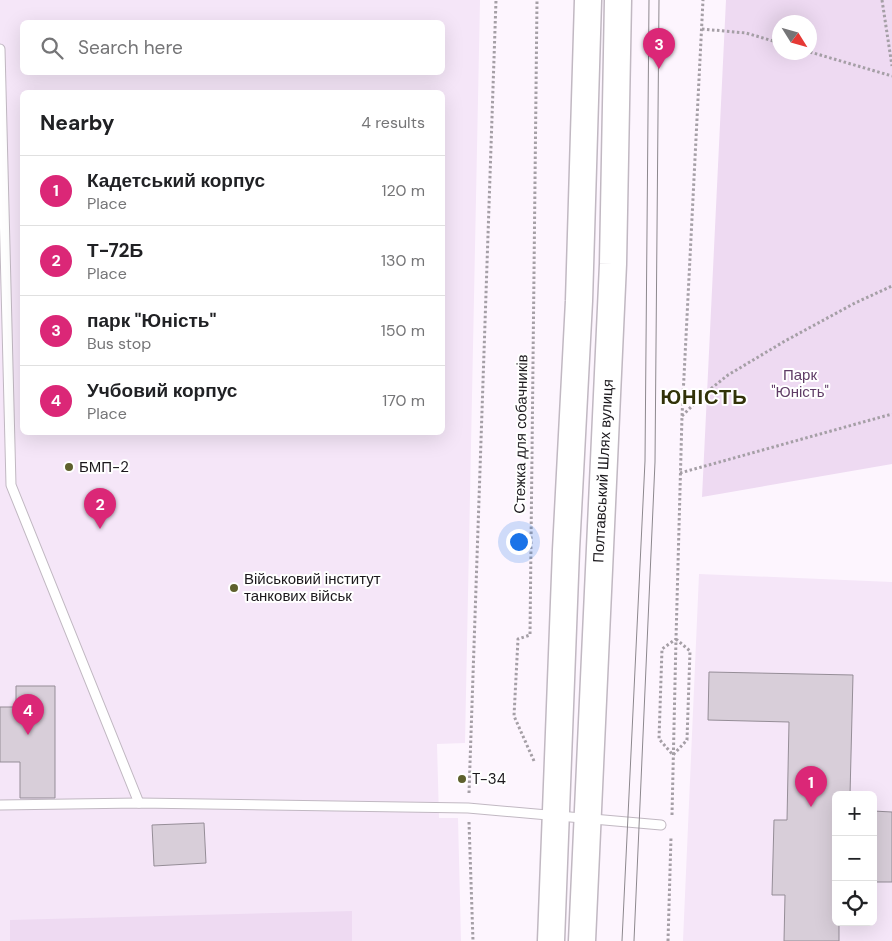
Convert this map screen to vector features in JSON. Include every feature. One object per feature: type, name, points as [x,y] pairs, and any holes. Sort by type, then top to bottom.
[{"type":"main road","points":[[551,941],[566,550],[579,291],[588,0]]},
{"type":"main road","name":"Полтавський Шлях вулиця","points":[[582,941],[613,264],[618,0]]},
{"type":"lane","points":[[0,49],[11,485],[139,803]]},
{"type":"lane","points":[[0,804],[139,803],[468,808],[661,825]]},
{"type":"path","points":[[473,941],[468,808],[496,0]]},
{"type":"path","name":"Стежка для собачників","points":[[534,762],[514,716],[518,638],[530,635],[536,0]]},
{"type":"path","points":[[673,731],[682,416],[703,0]]},
{"type":"path","points":[[882,0],[892,66]]},
{"type":"path","points":[[702,28],[746,33],[772,41]]},
{"type":"path","points":[[817,54],[892,76]]},
{"type":"path","points":[[682,416],[703,395],[728,375],[785,341],[892,286]]},
{"type":"path","points":[[680,473],[892,414]]},
{"type":"path","points":[[676,638],[690,651],[687,740],[673,755],[659,739],[662,649],[676,638]]},
{"type":"path","points":[[667,913],[668,941]]},
{"type":"shaded area","name":"Військовий інститут танкових військ","points":[[0,0],[480,0],[465,743],[437,744],[439,818],[458,818],[461,941],[0,941]]},
{"type":"shaded area","points":[[699,574],[892,582],[892,941],[683,941]]},
{"type":"green space","name":"Парк \"Юність\"","points":[[726,0],[892,0],[892,464],[702,497]]},
{"type":"green space","points":[[352,911],[352,941],[10,941],[10,920]]},
{"type":"building","points":[[709,672],[853,675],[850,791],[832,791],[832,926],[839,926],[839,941],[784,941],[785,895],[772,895],[774,820],[787,820],[789,722],[708,720]]},
{"type":"building","points":[[16,686],[55,686],[55,798],[20,798],[20,762],[0,762],[0,707],[16,707]]},
{"type":"building","points":[[877,811],[892,812],[892,882],[877,882]]},
{"type":"building","points":[[204,823],[206,863],[154,866],[152,825]]},
{"type":"tram line","points":[[622,941],[645,461],[649,0]]},
{"type":"tram line","points":[[634,941],[655,462],[659,0]]},
{"type":"place","name":"парк \"Юність\"","points":[[659,69]]},
{"type":"place","name":"БМП-2","points":[[69,467]]},
{"type":"place","name":"Т-72Б","points":[[100,529]]},
{"type":"place","name":"Військовий інститут танкових військ","points":[[234,588]]},
{"type":"place","name":"Учбовий корпус","points":[[28,735]]},
{"type":"place","name":"T-34","points":[[462,779]]},
{"type":"place","name":"Кадетський корпус","points":[[811,807]]},
{"type":"district","name":"ЮНІСТЬ","points":[[704,397]]}]
